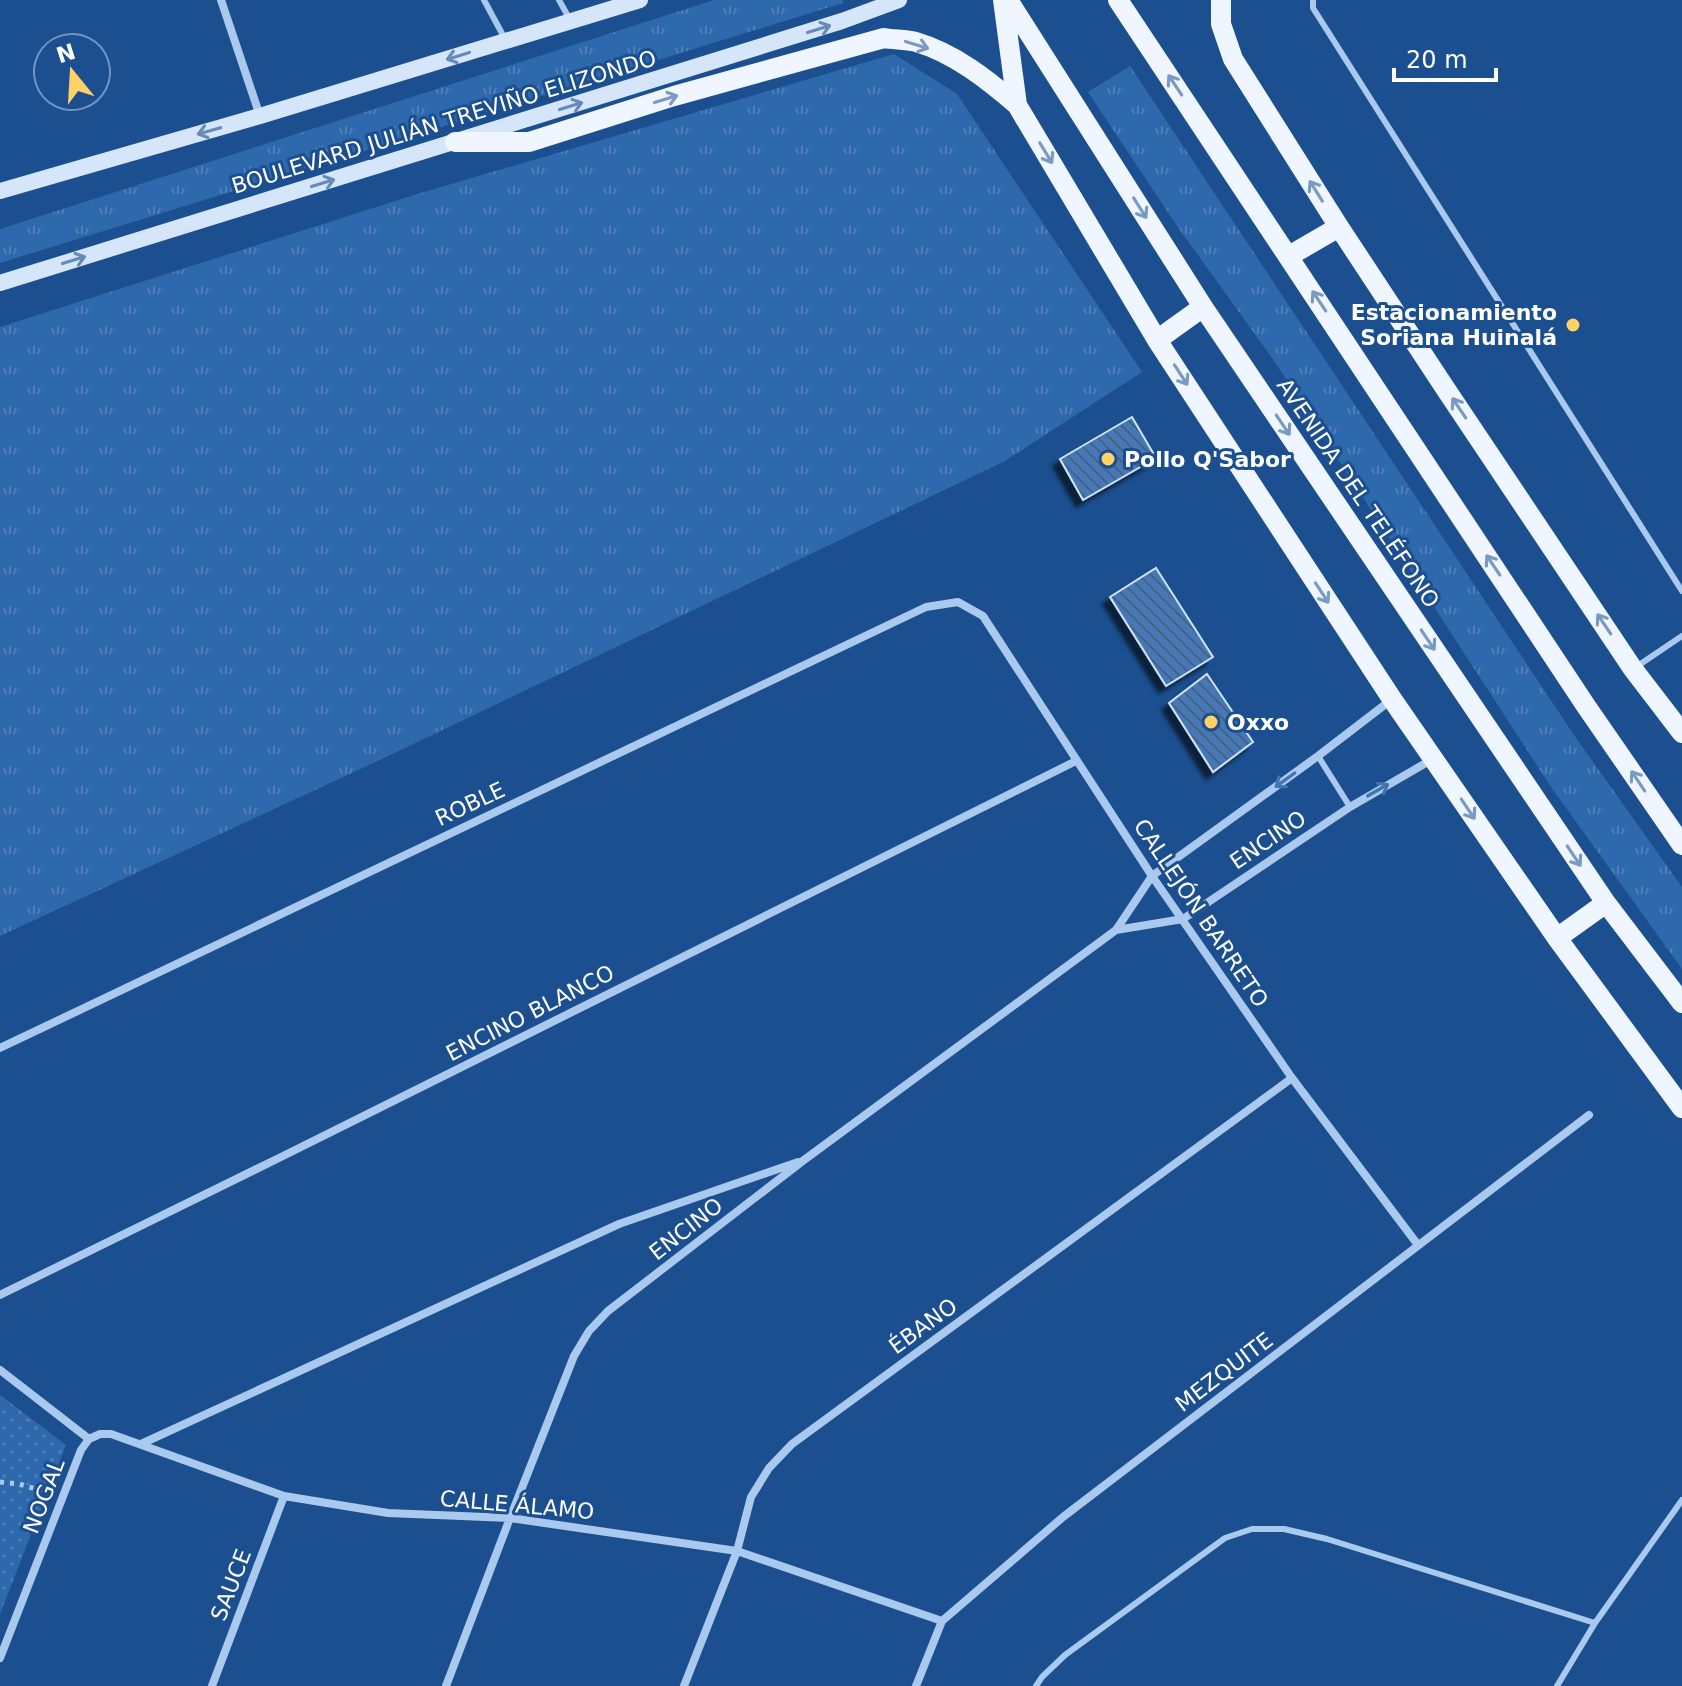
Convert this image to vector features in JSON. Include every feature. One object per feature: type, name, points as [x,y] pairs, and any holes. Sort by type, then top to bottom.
[{"type":"main road","points":[[0,191],[260,116],[640,0]]},
{"type":"main road","name":"BOULEVARD JULIÁN TREVIÑO ELIZONDO","points":[[0,283],[842,21],[899,0]]},
{"type":"main road","points":[[1005,0],[1017,105]]},
{"type":"main road","name":"AVENIDA DEL TELÉFONO","points":[[1005,0],[1203,307],[1606,903],[1682,1003]]},
{"type":"main road","points":[[1118,0],[1586,706],[1682,845]]},
{"type":"main road","points":[[1221,0],[1221,24],[1233,59],[1339,227],[1633,669],[1682,733]]},
{"type":"main road","points":[[455,142],[529,142],[674,96],[884,38],[915,42],[952,58],[987,79],[1017,105],[1157,340],[1392,699],[1557,938],[1682,1108]]},
{"type":"main road","points":[[1289,256],[1339,227]]},
{"type":"main road","points":[[1157,340],[1203,307]]},
{"type":"main road","points":[[1557,938],[1606,903]]},
{"type":"street","points":[[221,0],[260,116]]},
{"type":"street","name":"CALLEJÓN BARRETO","points":[[958,602],[983,616],[1152,876],[1292,1078],[1418,1245]]},
{"type":"street","name":"ROBLE","points":[[0,1048],[926,607],[958,602]]},
{"type":"street","name":"ENCINO","points":[[446,1686],[574,1356],[589,1331],[608,1311],[804,1160],[1116,930],[1152,876],[1392,699]]},
{"type":"street","name":"ENCINO","points":[[1116,930],[1183,919],[1350,807],[1433,759]]},
{"type":"street","name":"ENCINO BLANCO","points":[[0,1295],[1076,761]]},
{"type":"street","name":"ÉBANO","points":[[684,1686],[737,1551],[751,1497],[769,1468],[792,1444],[1292,1078]]},
{"type":"street","name":"MEZQUITE","points":[[916,1686],[942,1621],[1063,1517],[1589,1115]]},
{"type":"street","points":[[141,1444],[619,1224],[804,1160]]},
{"type":"street","points":[[0,1370],[89,1439]]},
{"type":"street","name":"CALLE ÁLAMO","points":[[89,1439],[100,1434],[111,1434],[284,1496],[388,1513],[510,1518],[737,1551],[942,1621]]},
{"type":"street","name":"NOGAL","points":[[0,1658],[76,1462],[89,1439]]},
{"type":"street","name":"SAUCE","points":[[212,1686],[284,1496]]},
{"type":"lane","points":[[484,0],[506,41]]},
{"type":"lane","points":[[559,0],[570,20]]},
{"type":"lane","points":[[1313,0],[1313,8],[1682,591]]},
{"type":"lane","points":[[1633,669],[1682,636]]},
{"type":"lane","points":[[1318,756],[1350,807]]},
{"type":"lane","points":[[1557,1686],[1595,1623],[1682,1500]]},
{"type":"lane","points":[[1036,1686],[1065,1655],[1225,1538],[1252,1529],[1284,1529],[1327,1539],[1595,1623]]},
{"type":"path","points":[[0,1482],[48,1492]]},
{"type":"green space","points":[[714,0],[843,0],[843,3],[0,263],[0,229]]},
{"type":"green space","points":[[894,54],[957,94],[1142,372],[1005,461],[382,759],[0,936],[0,327],[414,195]]},
{"type":"green space","points":[[1130,66],[1576,738],[1682,887],[1682,969],[1551,787],[1277,365],[1177,226],[1088,92]]},
{"type":"green space","points":[[0,1395],[66,1445],[0,1614]]},
{"type":"building","name":"Pollo Q'Sabor","points":[[1132,417],[1156,458],[1083,500],[1060,459]]},
{"type":"building","points":[[1156,568],[1213,657],[1166,686],[1110,597]]},
{"type":"building","name":"Oxxo","points":[[1207,674],[1253,742],[1213,772],[1169,703]]},
{"type":"place","name":"Estacionamiento Soriana Huinalá","points":[[1573,325]]},
{"type":"place","name":"Pollo Q'Sabor","points":[[1108,459]]},
{"type":"place","name":"Oxxo","points":[[1211,722]]}]
